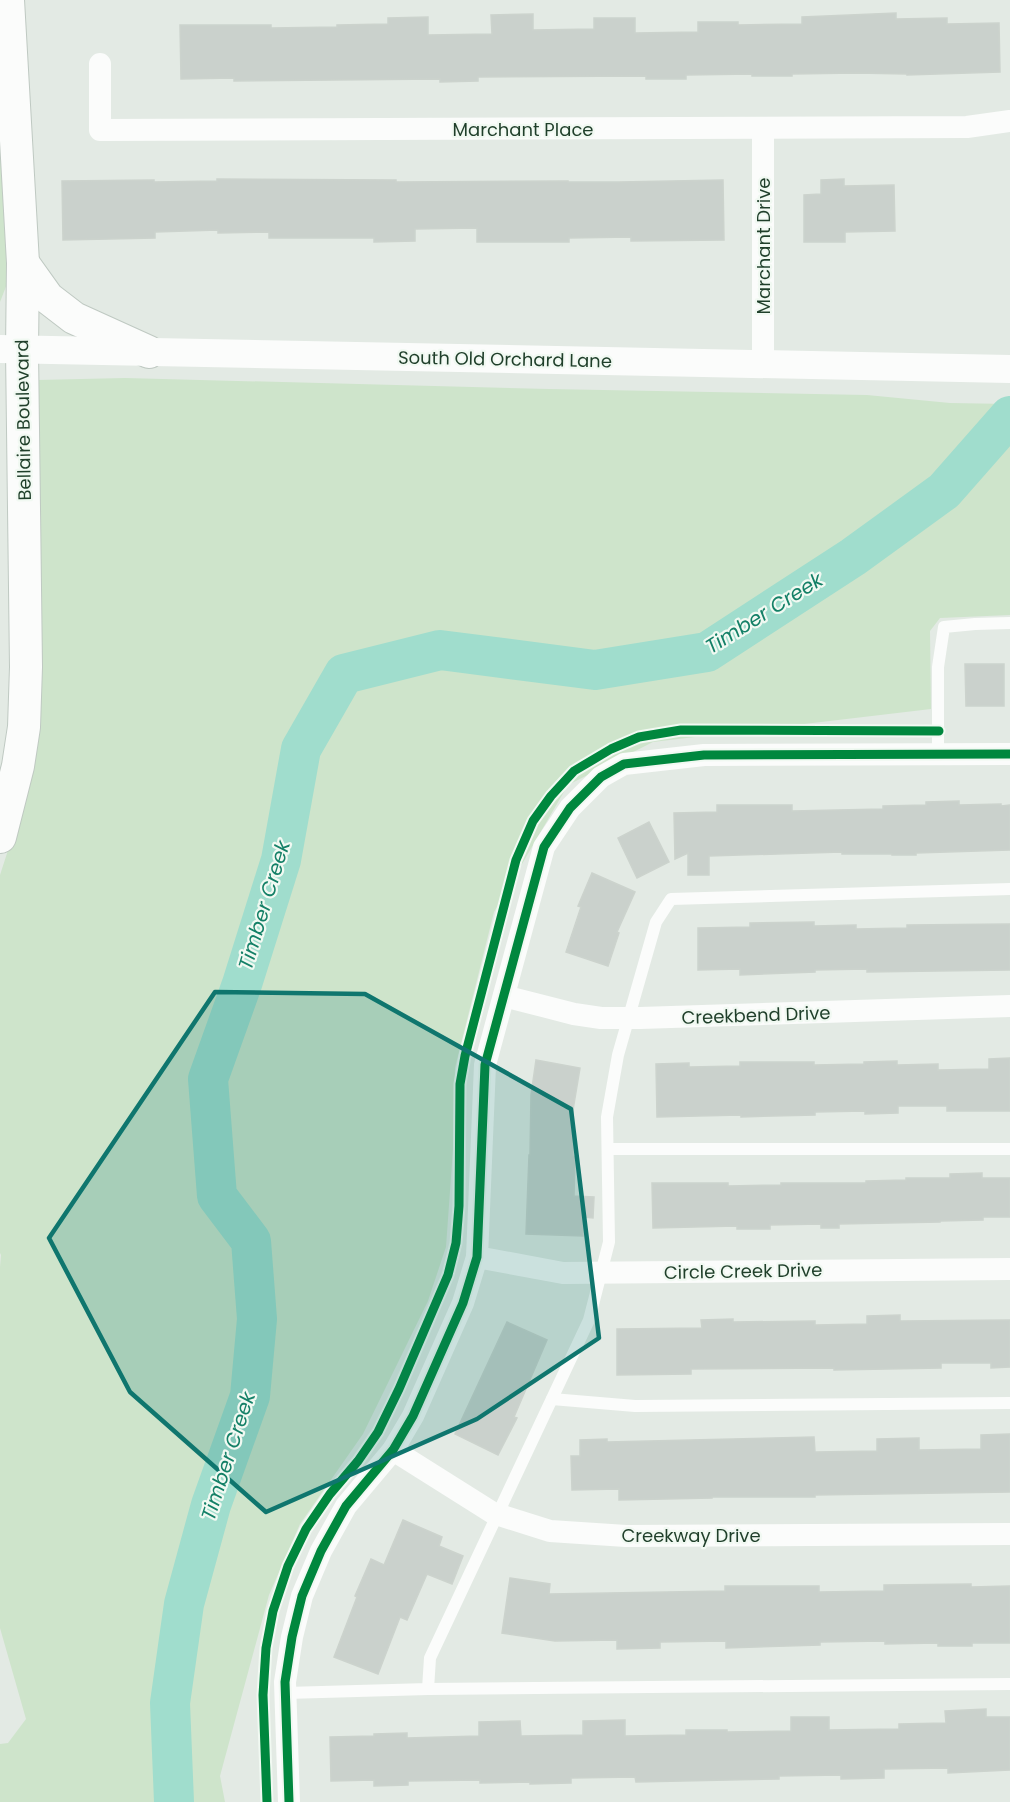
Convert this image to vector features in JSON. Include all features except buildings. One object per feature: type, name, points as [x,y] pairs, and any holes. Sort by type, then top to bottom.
[{"type":"main road","name":"Bellaire Boulevard","points":[[0,837],[18,766],[24,727],[26,667],[11,349],[23,263],[8,0]]},
{"type":"main road","points":[[23,263],[48,298],[74,318],[149,352]]},
{"type":"street","name":"Marchant Place","points":[[100,64],[100,130],[967,127],[1010,121]]},
{"type":"street","name":"Marchant Drive","points":[[763,128],[763,364]]},
{"type":"street","name":"South Old Orchard Lane","points":[[11,349],[1010,369]]},
{"type":"street","points":[[290,1802],[285,1682],[292,1637],[302,1596],[321,1551],[346,1506],[393,1450],[412,1416],[463,1304],[477,1257],[485,1065],[544,847],[570,808],[601,777],[624,764],[704,755],[1010,754]]},
{"type":"street","name":"Creekbend Drive","points":[[504,996],[574,1014],[601,1018],[1010,1006]]},
{"type":"street","name":"Circle Creek Drive","points":[[477,1257],[563,1273],[1010,1269]]},
{"type":"street","name":"Creekway Drive","points":[[393,1450],[497,1515],[550,1531],[626,1536],[1010,1533]]},
{"type":"lane","points":[[938,753],[938,667],[944,627],[1010,623]]},
{"type":"lane","points":[[428,1689],[430,1658],[589,1320],[609,1242],[607,1117],[618,1055],[656,922],[671,899],[1010,889]]},
{"type":"lane","points":[[608,1149],[1010,1149]]},
{"type":"lane","points":[[552,1399],[635,1406],[1010,1403]]},
{"type":"lane","points":[[286,1693],[428,1689],[1010,1684]]},
{"type":"highlighted area","points":[[215,992],[365,994],[571,1109],[599,1338],[477,1419],[266,1512],[130,1392],[49,1238]]},
{"type":"green space","points":[[0,144],[8,273],[7,284],[0,302]]},
{"type":"green space","points":[[125,378],[867,395],[950,403],[1010,404],[1010,615],[940,618],[930,631],[931,709],[653,742],[568,785],[494,912],[455,1068],[453,1149],[446,1247],[428,1301],[363,1434],[300,1524],[269,1595],[220,1776],[225,1802],[0,1802],[0,1744],[8,1743],[26,1719],[0,1628],[0,875],[11,841],[37,380]]},
{"type":"waterway","name":"Timber Creek","points":[[174,1802],[170,1703],[184,1604],[211,1505],[250,1396],[257,1319],[251,1241],[217,1196],[208,1079],[242,984],[281,860],[301,749],[344,674],[440,650],[595,670],[707,652],[853,557],[944,491],[1010,416]]},
{"type":"cycle path","points":[[267,1802],[263,1695],[266,1648],[273,1611],[288,1566],[306,1529],[378,1432],[448,1275],[456,1243],[459,1206],[460,1084],[465,1056],[516,860],[533,821],[551,796],[574,771],[611,749],[639,737],[681,730],[939,731]]},
{"type":"cycle path","points":[[289,1802],[285,1682],[292,1637],[302,1596],[321,1551],[346,1506],[393,1450],[413,1416],[463,1303],[477,1257],[485,1065],[544,847],[570,808],[601,777],[624,764],[704,755],[1010,754]]}]
